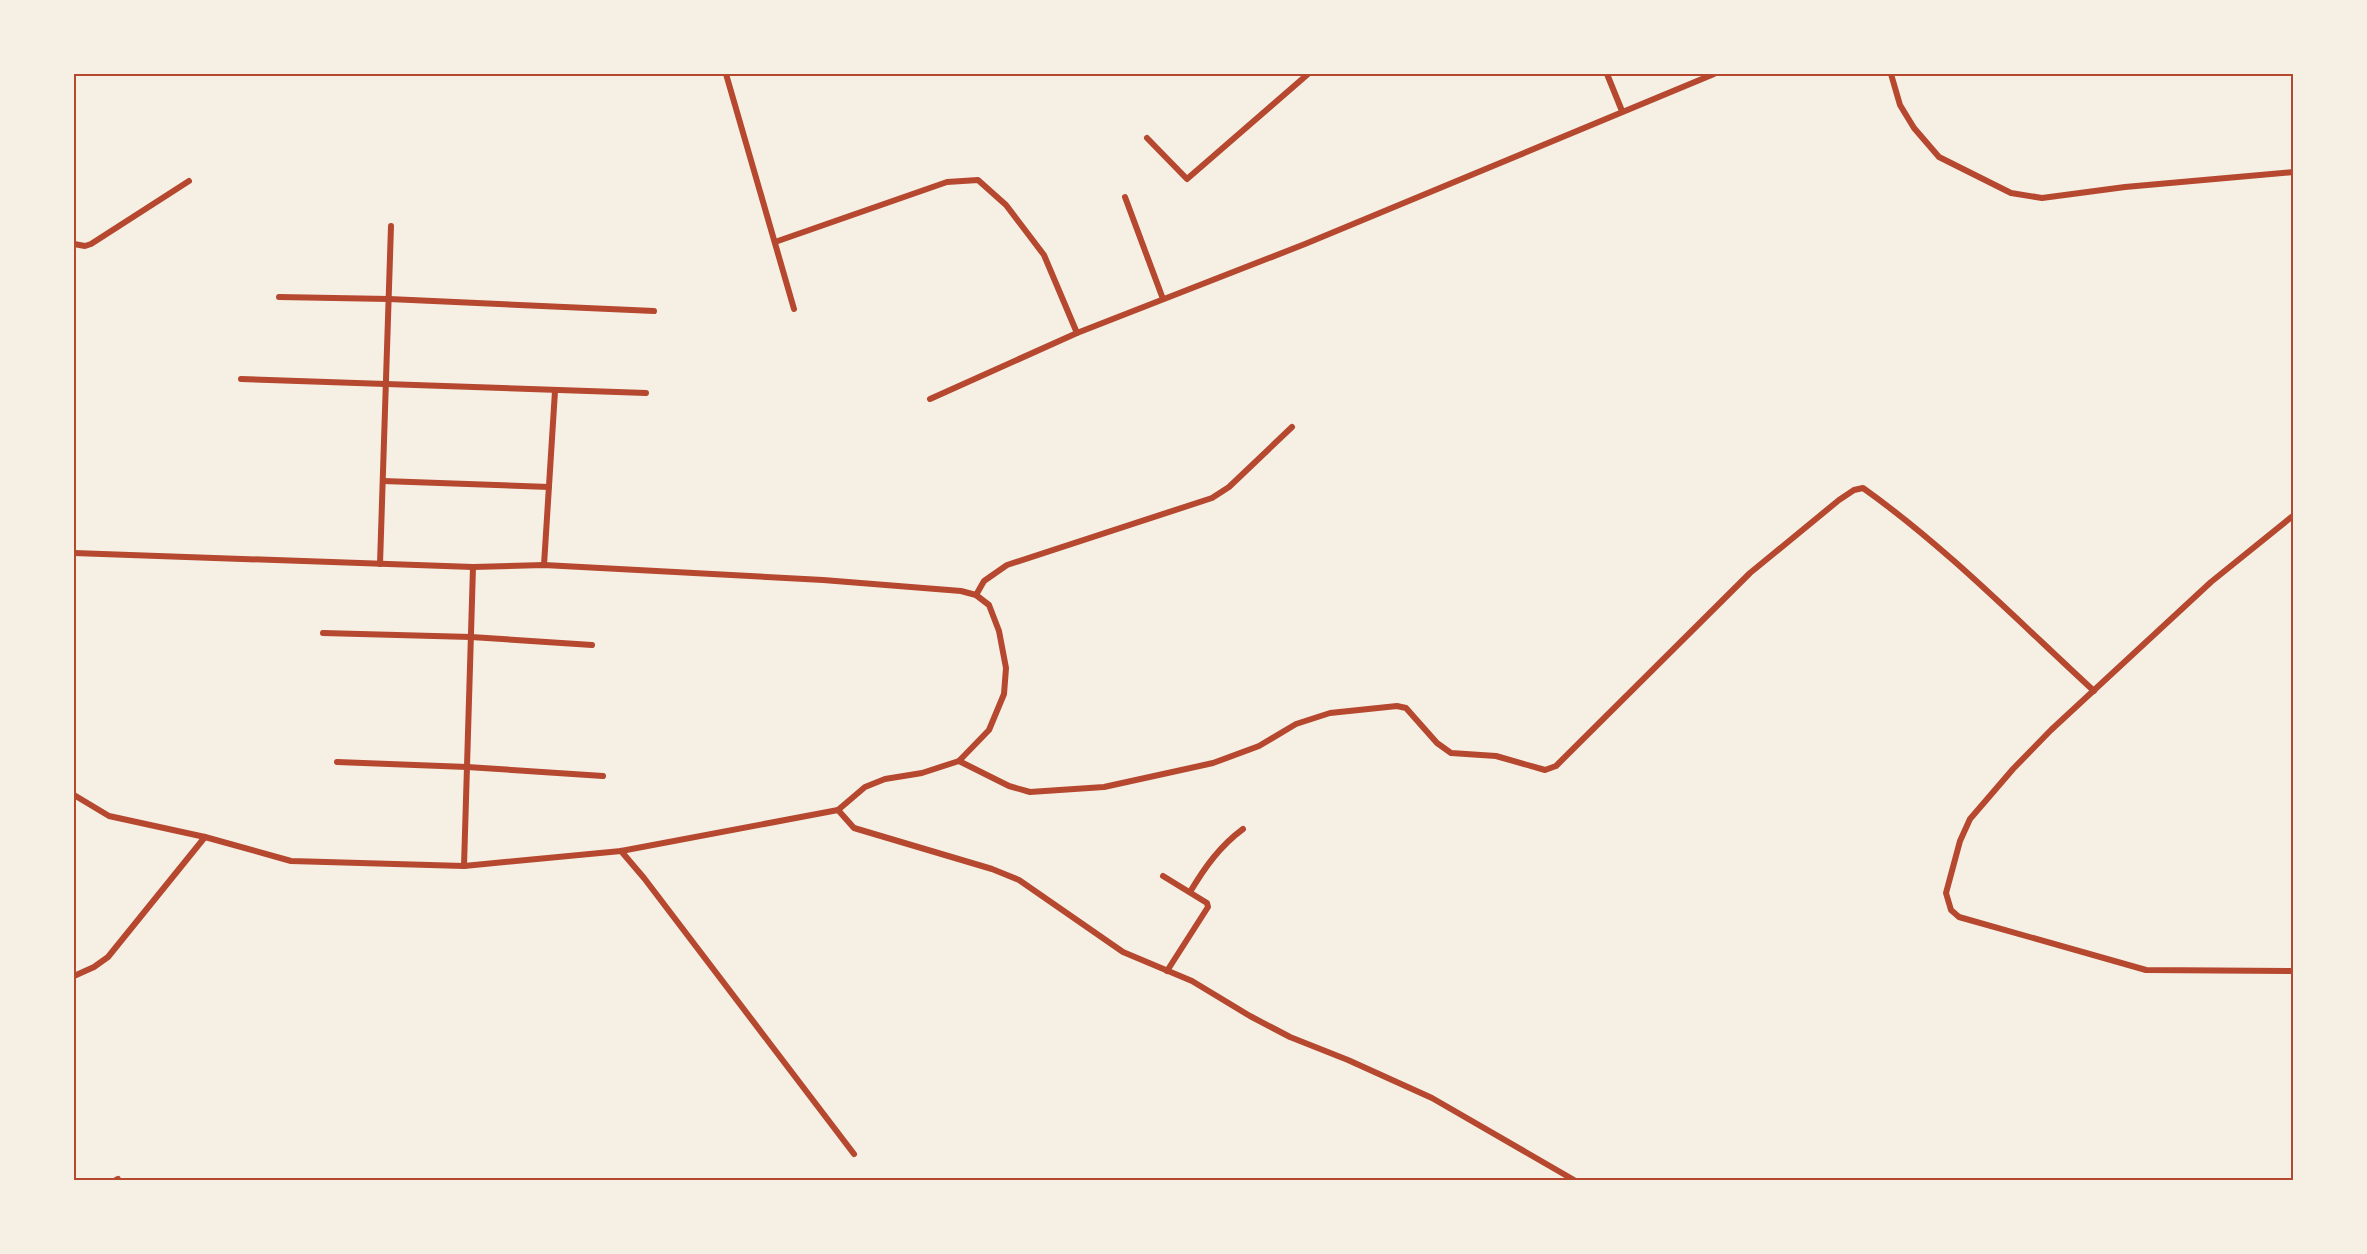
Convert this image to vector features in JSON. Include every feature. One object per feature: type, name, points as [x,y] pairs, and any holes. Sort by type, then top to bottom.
[{"type":"street","points":[[726,74],[794,309]]},
{"type":"street","points":[[1147,138],[1187,179],[1308,74]]},
{"type":"street","points":[[1607,74],[1622,111]]},
{"type":"street","points":[[930,399],[1077,333],[1305,244],[1714,74]]},
{"type":"street","points":[[1891,74],[1900,105],[1914,128],[1940,157],[2011,193],[2042,198],[2125,187],[2294,172]]},
{"type":"street","points":[[775,242],[947,182],[978,180],[1006,205],[1040,250],[1051,270],[1077,333]]},
{"type":"street","points":[[74,244],[85,246],[91,244],[189,181]]},
{"type":"street","points":[[1125,197],[1163,299]]},
{"type":"street","points":[[380,564],[391,226]]},
{"type":"street","points":[[279,297],[389,299],[654,311]]},
{"type":"street","points":[[241,379],[646,393]]},
{"type":"street","points":[[544,565],[555,391]]},
{"type":"street","points":[[976,595],[984,581],[1007,565],[1212,498],[1229,487],[1292,428]]},
{"type":"street","points":[[383,482],[549,487]]},
{"type":"street","points":[[959,761],[1009,786],[1030,792],[1104,788],[1213,763],[1260,746],[1296,724],[1330,713],[1397,706],[1406,708],[1437,743],[1451,753],[1496,756],[1545,770],[1556,766],[1750,573],[1839,500],[1854,490],[1863,488],[1904,518],[2094,691]]},
{"type":"street","points":[[2294,515],[2211,582],[2028,753],[1970,819],[1960,841],[1946,892],[1951,910],[1968,921],[2146,970],[2294,971]]},
{"type":"street","points":[[74,552],[473,567],[544,565],[823,580],[961,591],[976,595],[989,605],[999,631],[1006,668],[1004,694],[989,730],[959,761],[865,786],[838,810],[621,851],[464,866],[291,861],[205,837],[109,816],[74,795]]},
{"type":"street","points":[[464,866],[473,567]]},
{"type":"street","points":[[323,633],[471,637],[592,645]]},
{"type":"street","points":[[337,762],[467,767],[603,776]]},
{"type":"street","points":[[838,810],[854,828],[992,869],[1019,880],[1123,952],[1192,981],[1290,1037],[1432,1098],[1574,1180]]},
{"type":"street","points":[[1190,892],[1219,850],[1243,829]]},
{"type":"street","points":[[74,976],[94,968],[108,957],[205,837]]},
{"type":"street","points":[[621,851],[651,887],[854,1154]]},
{"type":"street","points":[[1163,876],[1207,903],[1208,907],[1167,971]]}]
